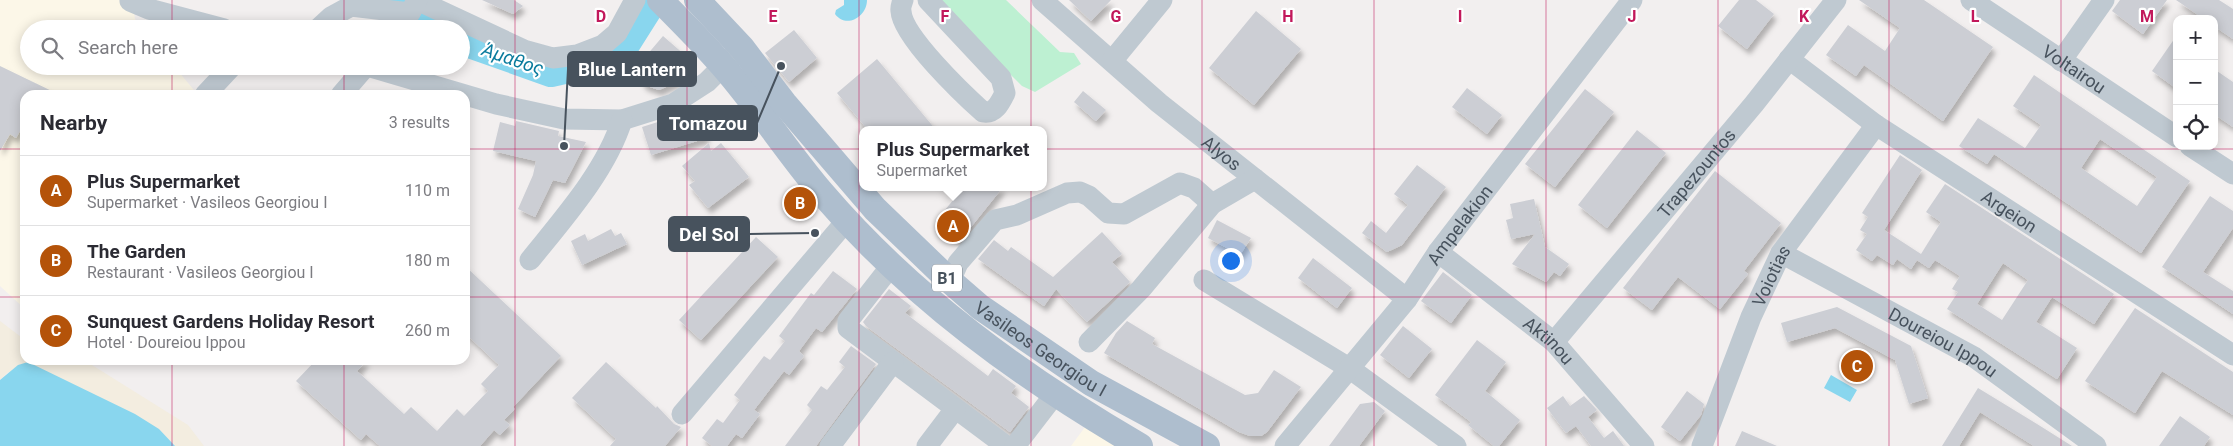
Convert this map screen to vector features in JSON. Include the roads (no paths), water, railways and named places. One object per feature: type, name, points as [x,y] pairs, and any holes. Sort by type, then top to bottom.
[{"type":"main road","name":"Vasileos Georgiou I","points":[[697,0],[742,48],[795,116],[859,190]]},
{"type":"main road","name":"Vasileos Georgiou I","points":[[663,3],[723,66],[823,194],[891,266],[1002,358],[1055,394],[1140,446]]},
{"type":"main road","name":"Vasileos Georgiou I","points":[[860,191],[875,209],[950,281],[980,306],[1091,383],[1207,446]]},
{"type":"street","points":[[328,20],[350,6],[410,13],[417,0],[460,20]]},
{"type":"street","points":[[470,25],[524,50],[552,58],[577,55],[603,45],[617,33],[635,0]]},
{"type":"street","points":[[903,0],[900,11],[908,31],[923,50],[983,112],[988,113],[1000,103],[1005,93],[1001,78],[928,0]]},
{"type":"street","name":"Alyos","points":[[1042,0],[1159,103],[1407,299]]},
{"type":"street","name":"Ampelakion","points":[[1285,446],[1407,299],[1438,252],[1632,0]]},
{"type":"street","name":"Trapezountos","points":[[1554,342],[1836,0]]},
{"type":"street","name":"Voltairou","points":[[1971,0],[2173,134]]},
{"type":"street","points":[[2060,61],[2104,0]]},
{"type":"street","points":[[130,1],[194,20]]},
{"type":"street","points":[[1112,61],[1151,4]]},
{"type":"street","points":[[470,96],[564,119],[622,120],[673,104],[707,82],[742,48]]},
{"type":"street","name":"Argeion","points":[[1789,59],[1876,125],[2233,355]]},
{"type":"street","points":[[210,90],[224,75]]},
{"type":"street","points":[[345,90],[358,75]]},
{"type":"street","points":[[397,75],[448,90]]},
{"type":"street","points":[[530,260],[564,218],[612,146],[622,120]]},
{"type":"street","name":"Voiotias","points":[[1702,446],[1751,317],[1781,253],[1876,125]]},
{"type":"street","points":[[2196,150],[2233,174]]},
{"type":"street","points":[[1089,342],[1141,289],[1212,204],[1255,179]]},
{"type":"street","points":[[950,281],[958,263],[994,220],[1017,216],[1067,193],[1080,192],[1089,196],[1108,212],[1124,214],[1180,184],[1194,188],[1212,204]]},
{"type":"street","points":[[682,414],[848,219]]},
{"type":"street","name":"Aktinou","points":[[1438,252],[1554,342],[1644,446]]},
{"type":"street","name":"Doureiou Ippou","points":[[1781,253],[1974,357],[2096,446]]},
{"type":"street","points":[[891,266],[848,321],[848,328],[1006,446]]},
{"type":"street","points":[[1204,280],[1349,368],[1456,446]]},
{"type":"street","points":[[830,446],[893,362]]},
{"type":"street","points":[[1015,446],[1055,394]]},
{"type":"street","points":[[927,446],[956,409]]},
{"type":"water","points":[[844,0],[867,0],[864,11],[860,16],[850,21],[845,21],[835,14],[836,10],[844,5]]},
{"type":"water","points":[[18,365],[34,365],[135,414],[159,429],[175,446],[0,446],[0,380]]},
{"type":"water","points":[[1831,375],[1857,390],[1850,402],[1824,388]]},
{"type":"waterway","name":"Άμαθος","points":[[470,43],[551,72],[617,57],[653,0]]},
{"type":"waterway","name":"Άμαθος","points":[[380,3],[410,13],[423,20]]},
{"type":"place","name":"Tomazou","points":[[781,66]]},
{"type":"place","name":"Blue Lantern","points":[[564,146]]},
{"type":"place","name":"The Garden","points":[[800,203]]},
{"type":"place","name":"Plus Supermarket","points":[[953,226]]},
{"type":"place","name":"Del Sol","points":[[815,233]]},
{"type":"place","name":"Sunquest Gardens Holiday Resort","points":[[1857,366]]}]
